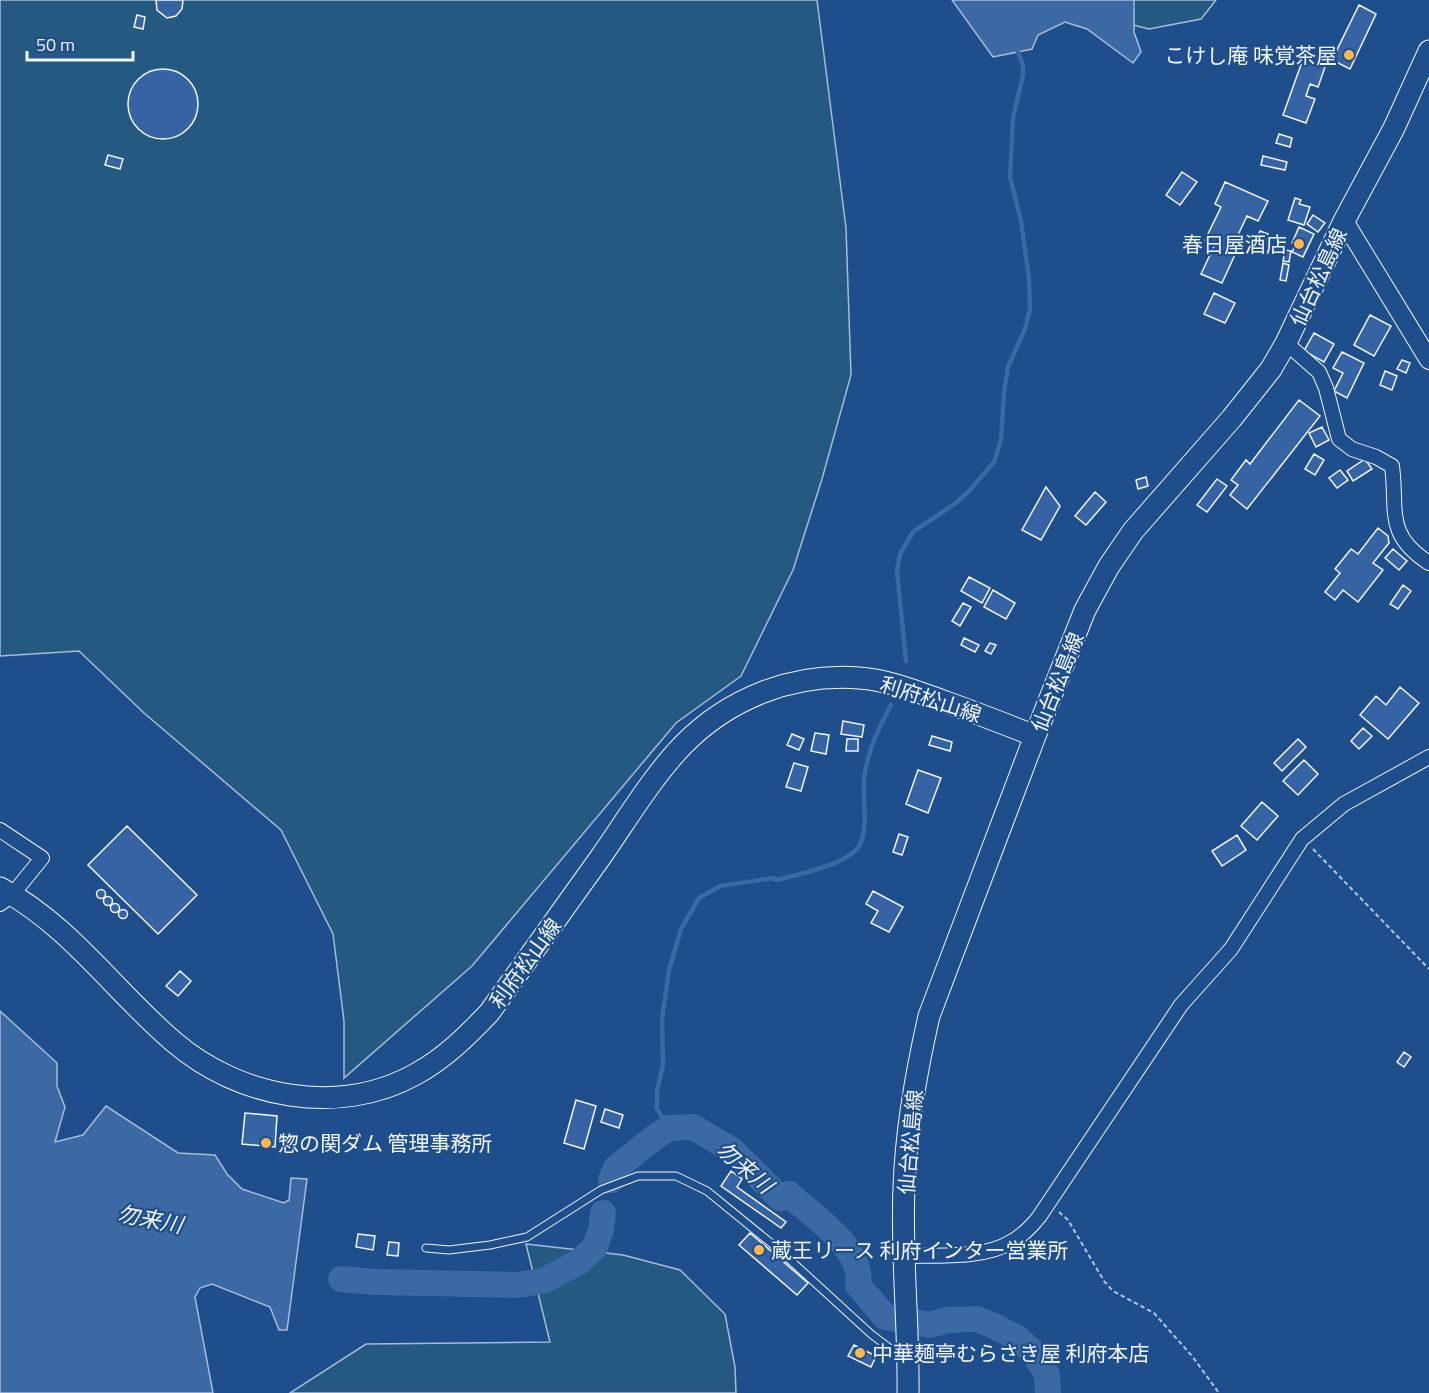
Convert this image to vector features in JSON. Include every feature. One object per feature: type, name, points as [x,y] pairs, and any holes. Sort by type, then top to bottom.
[{"type":"main road","name":"仙台松島線","points":[[908,1393],[903,1189],[908,1120],[929,1016],[1035,736],[1085,610],[1109,566],[1133,531],[1232,418],[1271,369],[1287,343],[1344,221],[1394,128],[1429,51]]},
{"type":"main road","name":"利府松山線","points":[[4,896],[47,919],[88,956],[173,1042],[202,1064],[232,1079],[263,1089],[301,1097],[336,1097],[394,1085],[434,1063],[458,1045],[489,1013],[650,786],[682,746],[706,724],[736,703],[767,690],[798,681],[859,678],[884,681],[911,689],[1035,736]]},
{"type":"street","points":[[1344,221],[1429,360]]},
{"type":"street","points":[[1287,343],[1319,372],[1326,388],[1339,439],[1352,449],[1376,457],[1392,466],[1395,485],[1393,502],[1395,519],[1403,540],[1429,563]]},
{"type":"street","points":[[904,1256],[985,1252],[1010,1244],[1027,1231],[1049,1202],[1181,1005],[1231,949],[1302,839],[1344,804],[1429,757]]},
{"type":"street","points":[[0,831],[42,858],[4,896]]},
{"type":"lane","points":[[426,1248],[449,1250],[527,1237],[602,1190],[638,1176],[676,1176],[707,1191],[777,1248],[871,1334],[908,1362]]},
{"type":"path","points":[[1302,839],[1429,969]]},
{"type":"path","points":[[1049,1202],[1068,1220],[1104,1281],[1113,1291],[1154,1313],[1192,1356],[1219,1393]]},
{"type":"shaded area","points":[[0,0],[817,0],[846,228],[851,375],[822,479],[793,570],[741,676],[676,723],[472,966],[344,1078],[344,1021],[333,934],[281,830],[144,713],[79,651],[0,656]]},
{"type":"shaded area","points":[[1099,0],[1216,0],[1201,19],[1149,29],[1125,23]]},
{"type":"shaded area","points":[[526,1244],[623,1255],[680,1270],[725,1314],[735,1367],[736,1393],[290,1393],[366,1344],[550,1342]]},
{"type":"water","points":[[952,0],[1134,0],[1134,32],[1141,52],[1133,63],[1087,29],[1065,22],[1038,35],[1032,49],[993,57]]},
{"type":"water","points":[[0,1011],[57,1063],[57,1086],[65,1107],[55,1142],[83,1135],[106,1106],[178,1153],[215,1155],[227,1174],[242,1189],[284,1203],[289,1200],[291,1178],[307,1179],[287,1330],[279,1330],[270,1307],[212,1284],[200,1288],[195,1297],[213,1393],[0,1393]]},
{"type":"building","points":[[156,0],[183,0],[182,9],[176,16],[167,18],[157,10]]},
{"type":"building","points":[[1359,5],[1376,14],[1350,69],[1332,60]]},
{"type":"building","points":[[137,15],[145,17],[143,29],[134,27]]},
{"type":"building","points":[[1303,59],[1325,67],[1318,87],[1310,84],[1306,96],[1315,99],[1306,123],[1283,115]]},
{"type":"building","points":[[163,69],[176,72],[188,79],[195,91],[198,104],[195,117],[188,129],[176,136],[163,139],[150,136],[138,129],[131,117],[128,104],[131,91],[138,79],[150,72]]},
{"type":"building","points":[[1279,134],[1292,138],[1290,147],[1276,143]]},
{"type":"building","points":[[108,155],[123,159],[120,169],[105,165]]},
{"type":"building","points":[[1263,156],[1287,162],[1285,170],[1261,165]]},
{"type":"building","points":[[1182,172],[1197,182],[1180,205],[1166,195]]},
{"type":"building","points":[[1225,182],[1268,201],[1258,221],[1247,216],[1238,235],[1243,237],[1222,283],[1201,274],[1215,244],[1205,240],[1221,207],[1215,204]]},
{"type":"building","points":[[1295,198],[1301,200],[1299,204],[1310,207],[1304,225],[1288,220]]},
{"type":"building","points":[[1313,215],[1325,223],[1318,232],[1307,224]]},
{"type":"building","points":[[1299,227],[1314,234],[1303,257],[1292,252],[1296,244],[1292,243]]},
{"type":"building","points":[[1260,231],[1268,234],[1263,246],[1255,243]]},
{"type":"building","points":[[1285,250],[1291,251],[1289,262],[1283,261]]},
{"type":"building","points":[[1283,263],[1289,265],[1286,281],[1280,280]]},
{"type":"building","points":[[1214,293],[1235,303],[1225,323],[1204,314]]},
{"type":"building","points":[[1370,315],[1391,326],[1374,356],[1354,345]]},
{"type":"building","points":[[1314,333],[1334,344],[1324,362],[1304,351]]},
{"type":"building","points":[[1342,352],[1364,363],[1347,398],[1334,391],[1343,373],[1333,368]]},
{"type":"building","points":[[1402,360],[1410,363],[1406,373],[1397,369]]},
{"type":"building","points":[[1385,371],[1397,376],[1392,390],[1380,385]]},
{"type":"building","points":[[1299,400],[1320,416],[1247,509],[1230,495],[1238,485],[1231,480],[1246,460],[1250,464]]},
{"type":"building","points":[[1322,427],[1329,440],[1316,447],[1309,433]]},
{"type":"building","points":[[1314,454],[1324,460],[1315,475],[1305,469]]},
{"type":"building","points":[[1365,459],[1372,469],[1353,481],[1347,471]]},
{"type":"building","points":[[1340,470],[1348,480],[1337,488],[1329,478]]},
{"type":"building","points":[[1146,477],[1148,486],[1138,489],[1136,480]]},
{"type":"building","points":[[1217,479],[1227,486],[1207,512],[1197,505]]},
{"type":"building","points":[[1046,487],[1060,506],[1041,540],[1022,530]]},
{"type":"building","points":[[1095,492],[1106,502],[1086,525],[1075,516]]},
{"type":"building","points":[[1378,528],[1388,536],[1389,543],[1373,563],[1383,570],[1358,602],[1343,590],[1335,600],[1325,592],[1340,573],[1335,569],[1351,549],[1358,554]]},
{"type":"building","points":[[1393,549],[1407,561],[1399,570],[1385,558]]},
{"type":"building","points":[[969,577],[990,588],[982,603],[961,591]]},
{"type":"building","points":[[1403,585],[1411,591],[1398,609],[1390,604]]},
{"type":"building","points":[[993,590],[1015,603],[1006,619],[984,607]]},
{"type":"building","points":[[963,603],[971,607],[960,626],[952,621]]},
{"type":"building","points":[[964,638],[979,645],[975,652],[961,645]]},
{"type":"building","points":[[990,643],[996,645],[991,654],[985,651]]},
{"type":"building","points":[[1400,687],[1419,703],[1388,739],[1360,715],[1376,696],[1386,705]]},
{"type":"building","points":[[843,721],[864,725],[862,737],[841,734]]},
{"type":"building","points":[[1363,728],[1372,736],[1359,749],[1351,741]]},
{"type":"building","points":[[815,733],[829,735],[826,754],[811,751]]},
{"type":"building","points":[[792,734],[804,739],[799,750],[787,745]]},
{"type":"building","points":[[932,736],[952,742],[950,751],[929,745]]},
{"type":"building","points":[[847,739],[858,739],[858,751],[846,751]]},
{"type":"building","points":[[1298,739],[1306,747],[1282,771],[1274,763]]},
{"type":"building","points":[[1304,760],[1318,774],[1298,795],[1283,781]]},
{"type":"building","points":[[794,763],[808,767],[801,791],[786,787]]},
{"type":"building","points":[[918,770],[941,778],[928,813],[906,804]]},
{"type":"building","points":[[1262,802],[1278,816],[1257,840],[1241,826]]},
{"type":"building","points":[[127,826],[197,895],[158,934],[88,865]]},
{"type":"building","points":[[899,834],[908,837],[902,855],[893,852]]},
{"type":"building","points":[[1237,835],[1246,850],[1222,866],[1212,851]]},
{"type":"building","points":[[101,890],[105,894],[101,898],[97,894]]},
{"type":"building","points":[[873,891],[903,907],[889,932],[871,923],[878,911],[866,904]]},
{"type":"building","points":[[108,897],[112,901],[108,905],[104,901]]},
{"type":"building","points":[[115,904],[119,908],[115,912],[111,908]]},
{"type":"building","points":[[123,910],[127,914],[123,918],[119,914]]},
{"type":"building","points":[[180,971],[191,981],[178,996],[166,986]]},
{"type":"building","points":[[1404,1052],[1411,1057],[1404,1067],[1397,1062]]},
{"type":"building","points":[[576,1100],[596,1106],[584,1149],[564,1143]]},
{"type":"building","points":[[605,1109],[623,1115],[619,1128],[601,1122]]},
{"type":"building","points":[[245,1113],[277,1116],[275,1147],[242,1144]]},
{"type":"building","points":[[731,1171],[742,1179],[737,1187],[786,1222],[781,1228],[721,1186]]},
{"type":"building","points":[[750,1233],[808,1283],[797,1295],[739,1245]]},
{"type":"building","points":[[358,1234],[375,1236],[373,1250],[356,1247]]},
{"type":"building","points":[[389,1242],[399,1243],[398,1256],[387,1255]]},
{"type":"building","points":[[854,1345],[876,1356],[871,1367],[848,1356]]},
{"type":"waterway","points":[[906,661],[897,571],[900,554],[913,532],[956,503],[994,462],[1001,440],[1008,367],[1025,329],[1030,309],[1029,278],[1021,221],[1010,177],[1013,118],[1023,75],[1023,65],[1016,47]]},
{"type":"waterway","points":[[669,1128],[657,1109],[657,1091],[663,1065],[662,1019],[669,970],[681,929],[699,898],[720,886],[774,878],[776,880],[797,875],[835,863],[855,851],[863,837],[864,779],[868,759],[877,732],[891,705]]},
{"type":"waterway","name":"勿来川","points":[[611,1180],[616,1168],[655,1137],[669,1128],[693,1127],[732,1150],[780,1198],[789,1194],[835,1234],[853,1259],[858,1272],[858,1285],[885,1317],[930,1325],[947,1320],[977,1319],[994,1326],[1017,1338],[1034,1353],[1047,1375],[1048,1393]]},
{"type":"waterway","name":"勿来川","points":[[341,1279],[375,1282],[517,1285],[543,1281],[579,1262],[595,1247],[601,1230],[603,1213]]},
{"type":"place","name":"こけし庵 味覚茶屋","points":[[1349,55]]},
{"type":"place","name":"春日屋酒店","points":[[1299,244]]},
{"type":"place","name":"惣の関ダム 管理事務所","points":[[266,1143]]},
{"type":"place","name":"蔵王リース 利府インター営業所","points":[[759,1250]]},
{"type":"place","name":"中華麺亭むらさき屋 利府本店","points":[[860,1353]]}]
